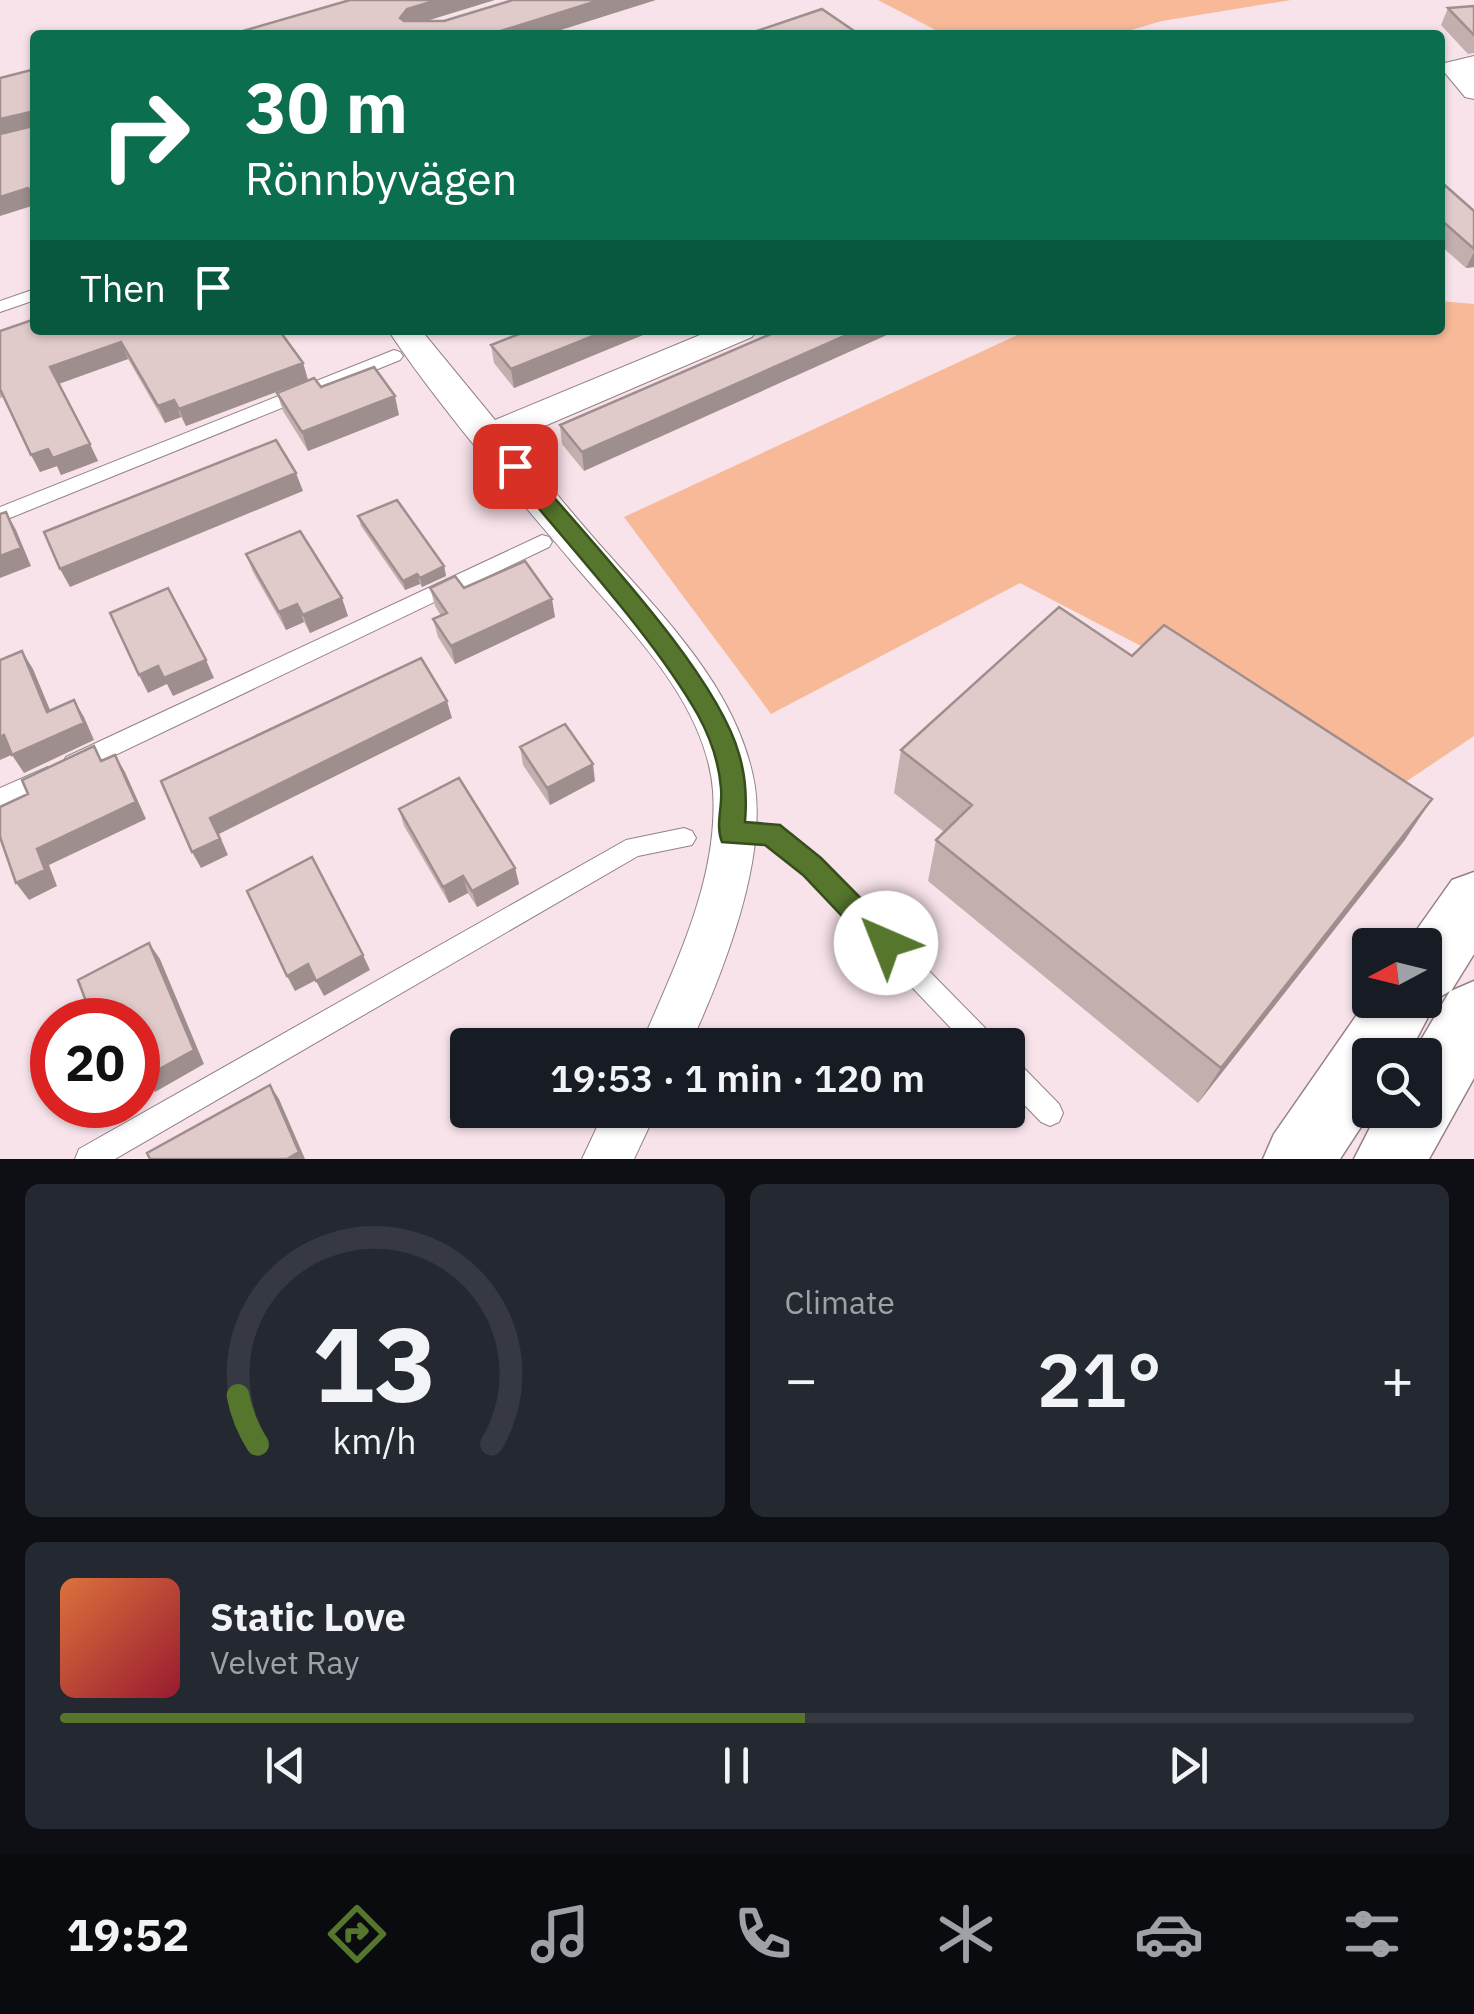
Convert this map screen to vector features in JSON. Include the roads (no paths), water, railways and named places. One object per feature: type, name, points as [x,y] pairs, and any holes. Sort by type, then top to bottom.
[{"type":"main road","points":[[1442,948],[1474,900]]},
{"type":"main road","points":[[1442,1069],[1474,1013]]},
{"type":"main road","points":[[1306,1157],[1395,1018]]},
{"type":"main road","points":[[1390,1159],[1408,1128]]},
{"type":"street","points":[[1474,64],[1454,68],[1474,91]]},
{"type":"street","points":[[491,436],[729,335]]},
{"type":"street","points":[[399,343],[491,436],[667,652],[708,710],[726,751],[734,790],[732,834],[686,1002],[673,1028]]},
{"type":"street","points":[[608,1159],[623,1128]]},
{"type":"lane","points":[[0,306],[30,296]]},
{"type":"lane","points":[[0,515],[399,343]]},
{"type":"lane","points":[[0,799],[542,542]]},
{"type":"lane","points":[[732,834],[770,834],[812,867],[968,1028]]},
{"type":"lane","points":[[89,1159],[634,846],[684,838]]},
{"type":"lane","points":[[1025,1087],[1050,1113]]}]
